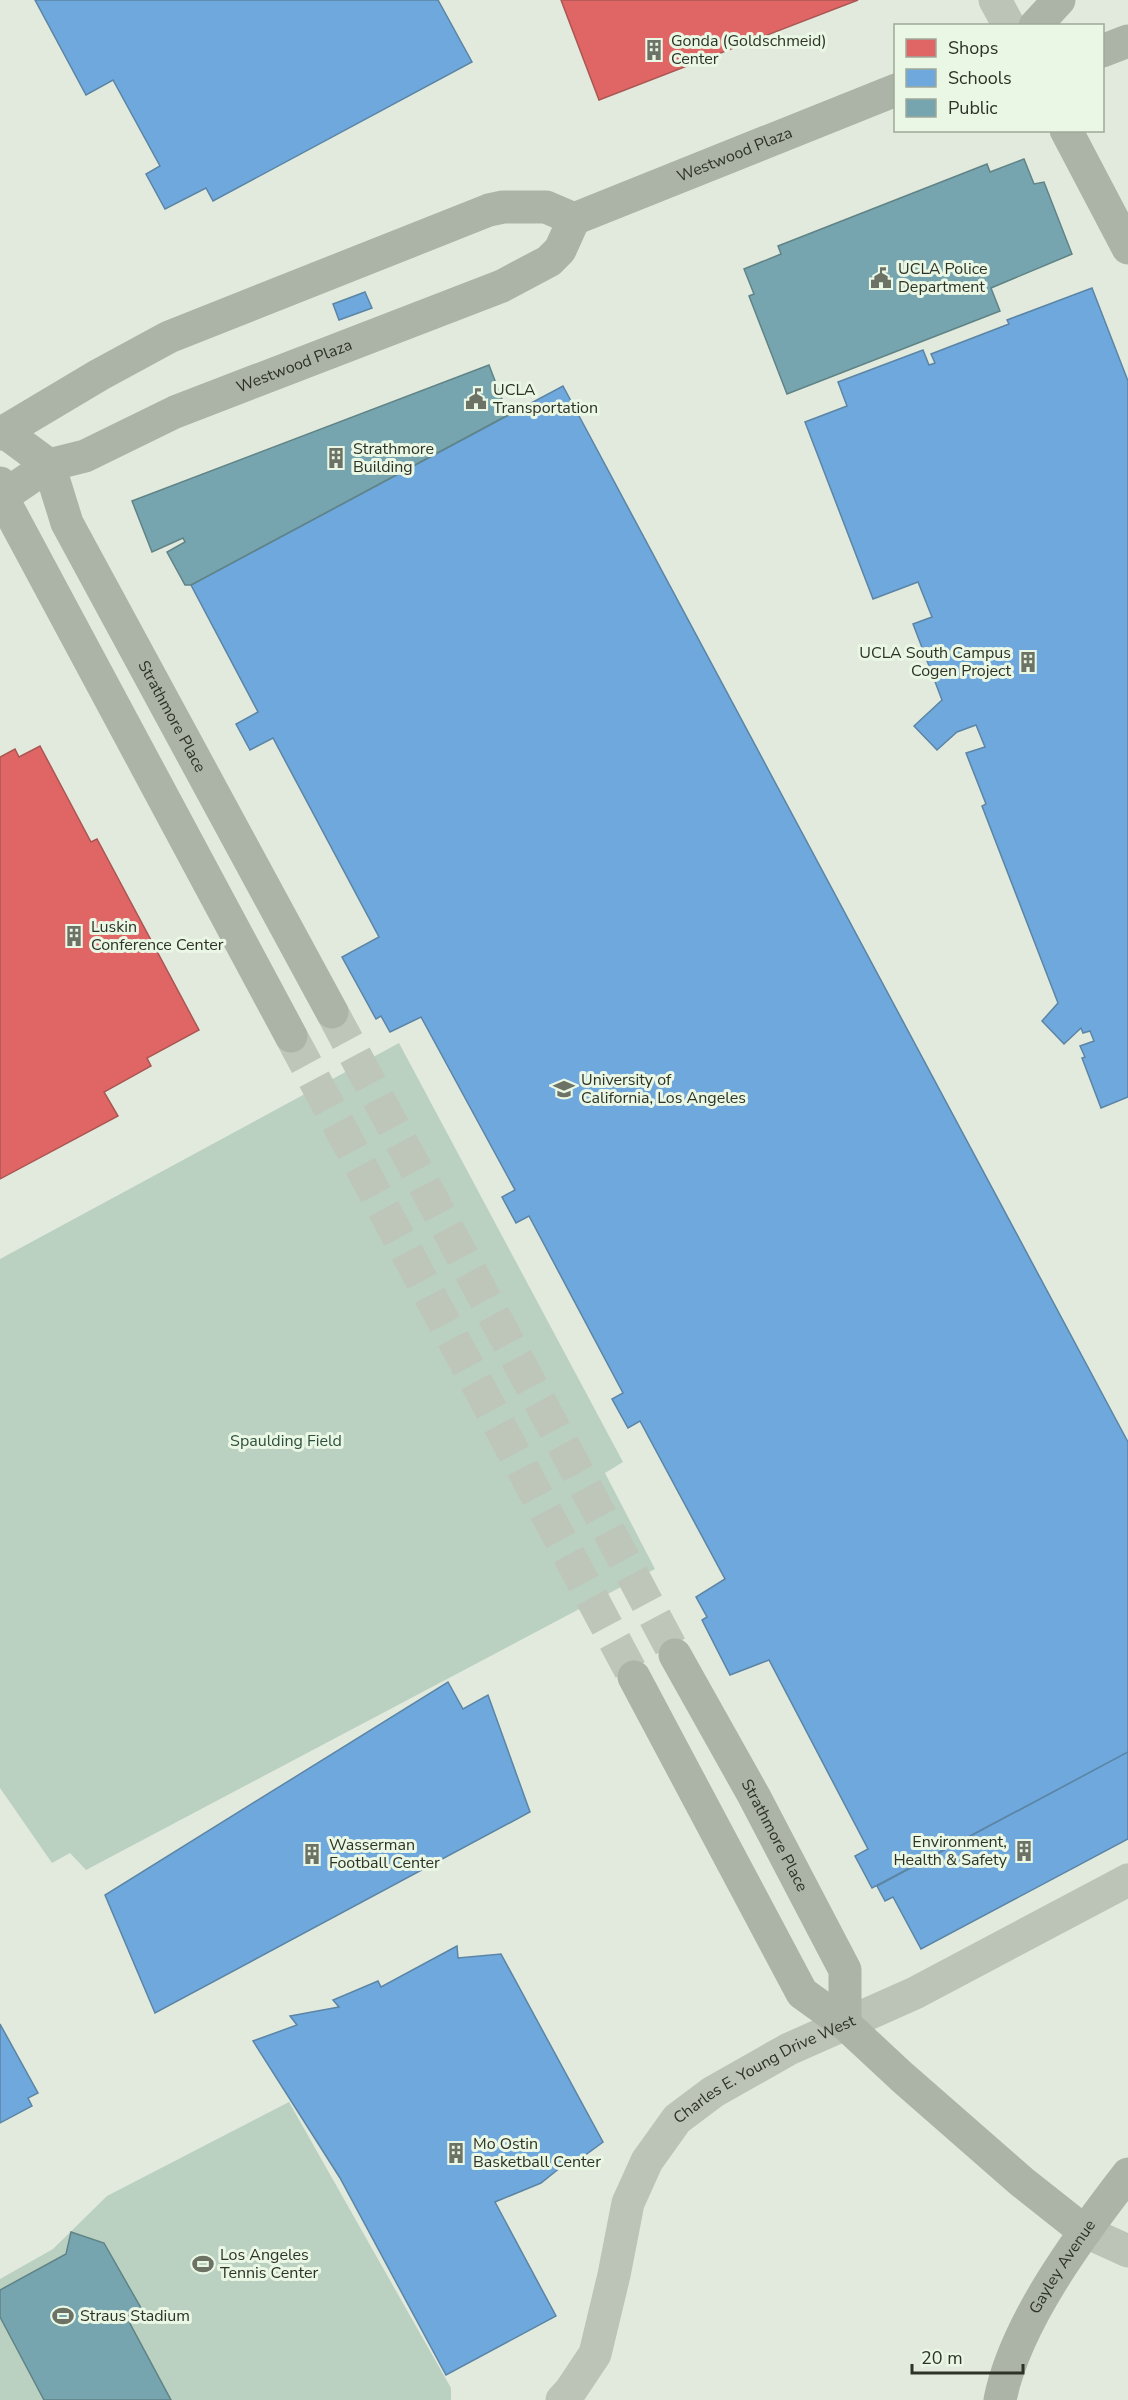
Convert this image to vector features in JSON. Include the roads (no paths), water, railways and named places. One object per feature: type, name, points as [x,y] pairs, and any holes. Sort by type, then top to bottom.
[{"type":"street","points":[[995,0],[1008,24]]},
{"type":"street","points":[[1037,24],[1059,0]]},
{"type":"street","points":[[1104,50],[1128,41]]},
{"type":"street","name":"Westwood Plaza","points":[[1,493],[49,465],[85,456],[174,412],[502,286],[549,261],[560,250],[574,219],[894,91]]},
{"type":"street","points":[[1067,132],[1128,248]]},
{"type":"street","points":[[49,465],[2,433],[169,337],[489,210],[503,207],[546,207],[574,219]]},
{"type":"street","name":"Strathmore Place","points":[[49,465],[67,523],[332,1012]]},
{"type":"street","points":[[1,493],[291,1036]]},
{"type":"street","name":"Strathmore Place","points":[[675,1655],[754,1796],[845,1970],[845,2024]]},
{"type":"street","points":[[634,1677],[802,1993],[845,2024],[902,2078],[1013,2174],[1084,2231],[1128,2251]]},
{"type":"street","name":"Charles E. Young Drive West","points":[[562,2400],[572,2390],[595,2354],[628,2203],[647,2161],[677,2119],[713,2092],[789,2049],[915,1993],[1128,1880]]},
{"type":"street","name":"Gayley Avenue","points":[[1000,2400],[1003,2385],[1019,2342],[1084,2231],[1128,2174]]},
{"type":"tunnel","points":[[332,1012],[675,1655]]},
{"type":"tunnel","points":[[291,1036],[634,1677]]},
{"type":"place","name":"Gonda (Goldschmeid) Center","points":[[654,50]]},
{"type":"place","name":"UCLA Police Department","points":[[881,278]]},
{"type":"place","name":"UCLA Transportation","points":[[476,399]]},
{"type":"place","name":"Strathmore Building","points":[[336,458]]},
{"type":"place","name":"UCLA South Campus Cogen Project","points":[[1028,662]]},
{"type":"place","name":"Luskin Conference Center","points":[[74,936]]},
{"type":"place","name":"University of California, Los Angeles","points":[[564,1089]]},
{"type":"place","name":"Environment, Health & Safety","points":[[1024,1851]]},
{"type":"place","name":"Wasserman Football Center","points":[[312,1854]]},
{"type":"place","name":"Mo Ostin Basketball Center","points":[[456,2153]]},
{"type":"place","name":"Los Angeles Tennis Center","points":[[203,2264]]},
{"type":"place","name":"Straus Stadium","points":[[63,2316]]},
{"type":"park label","name":"Spaulding Field","points":[[286,1441]]}]
